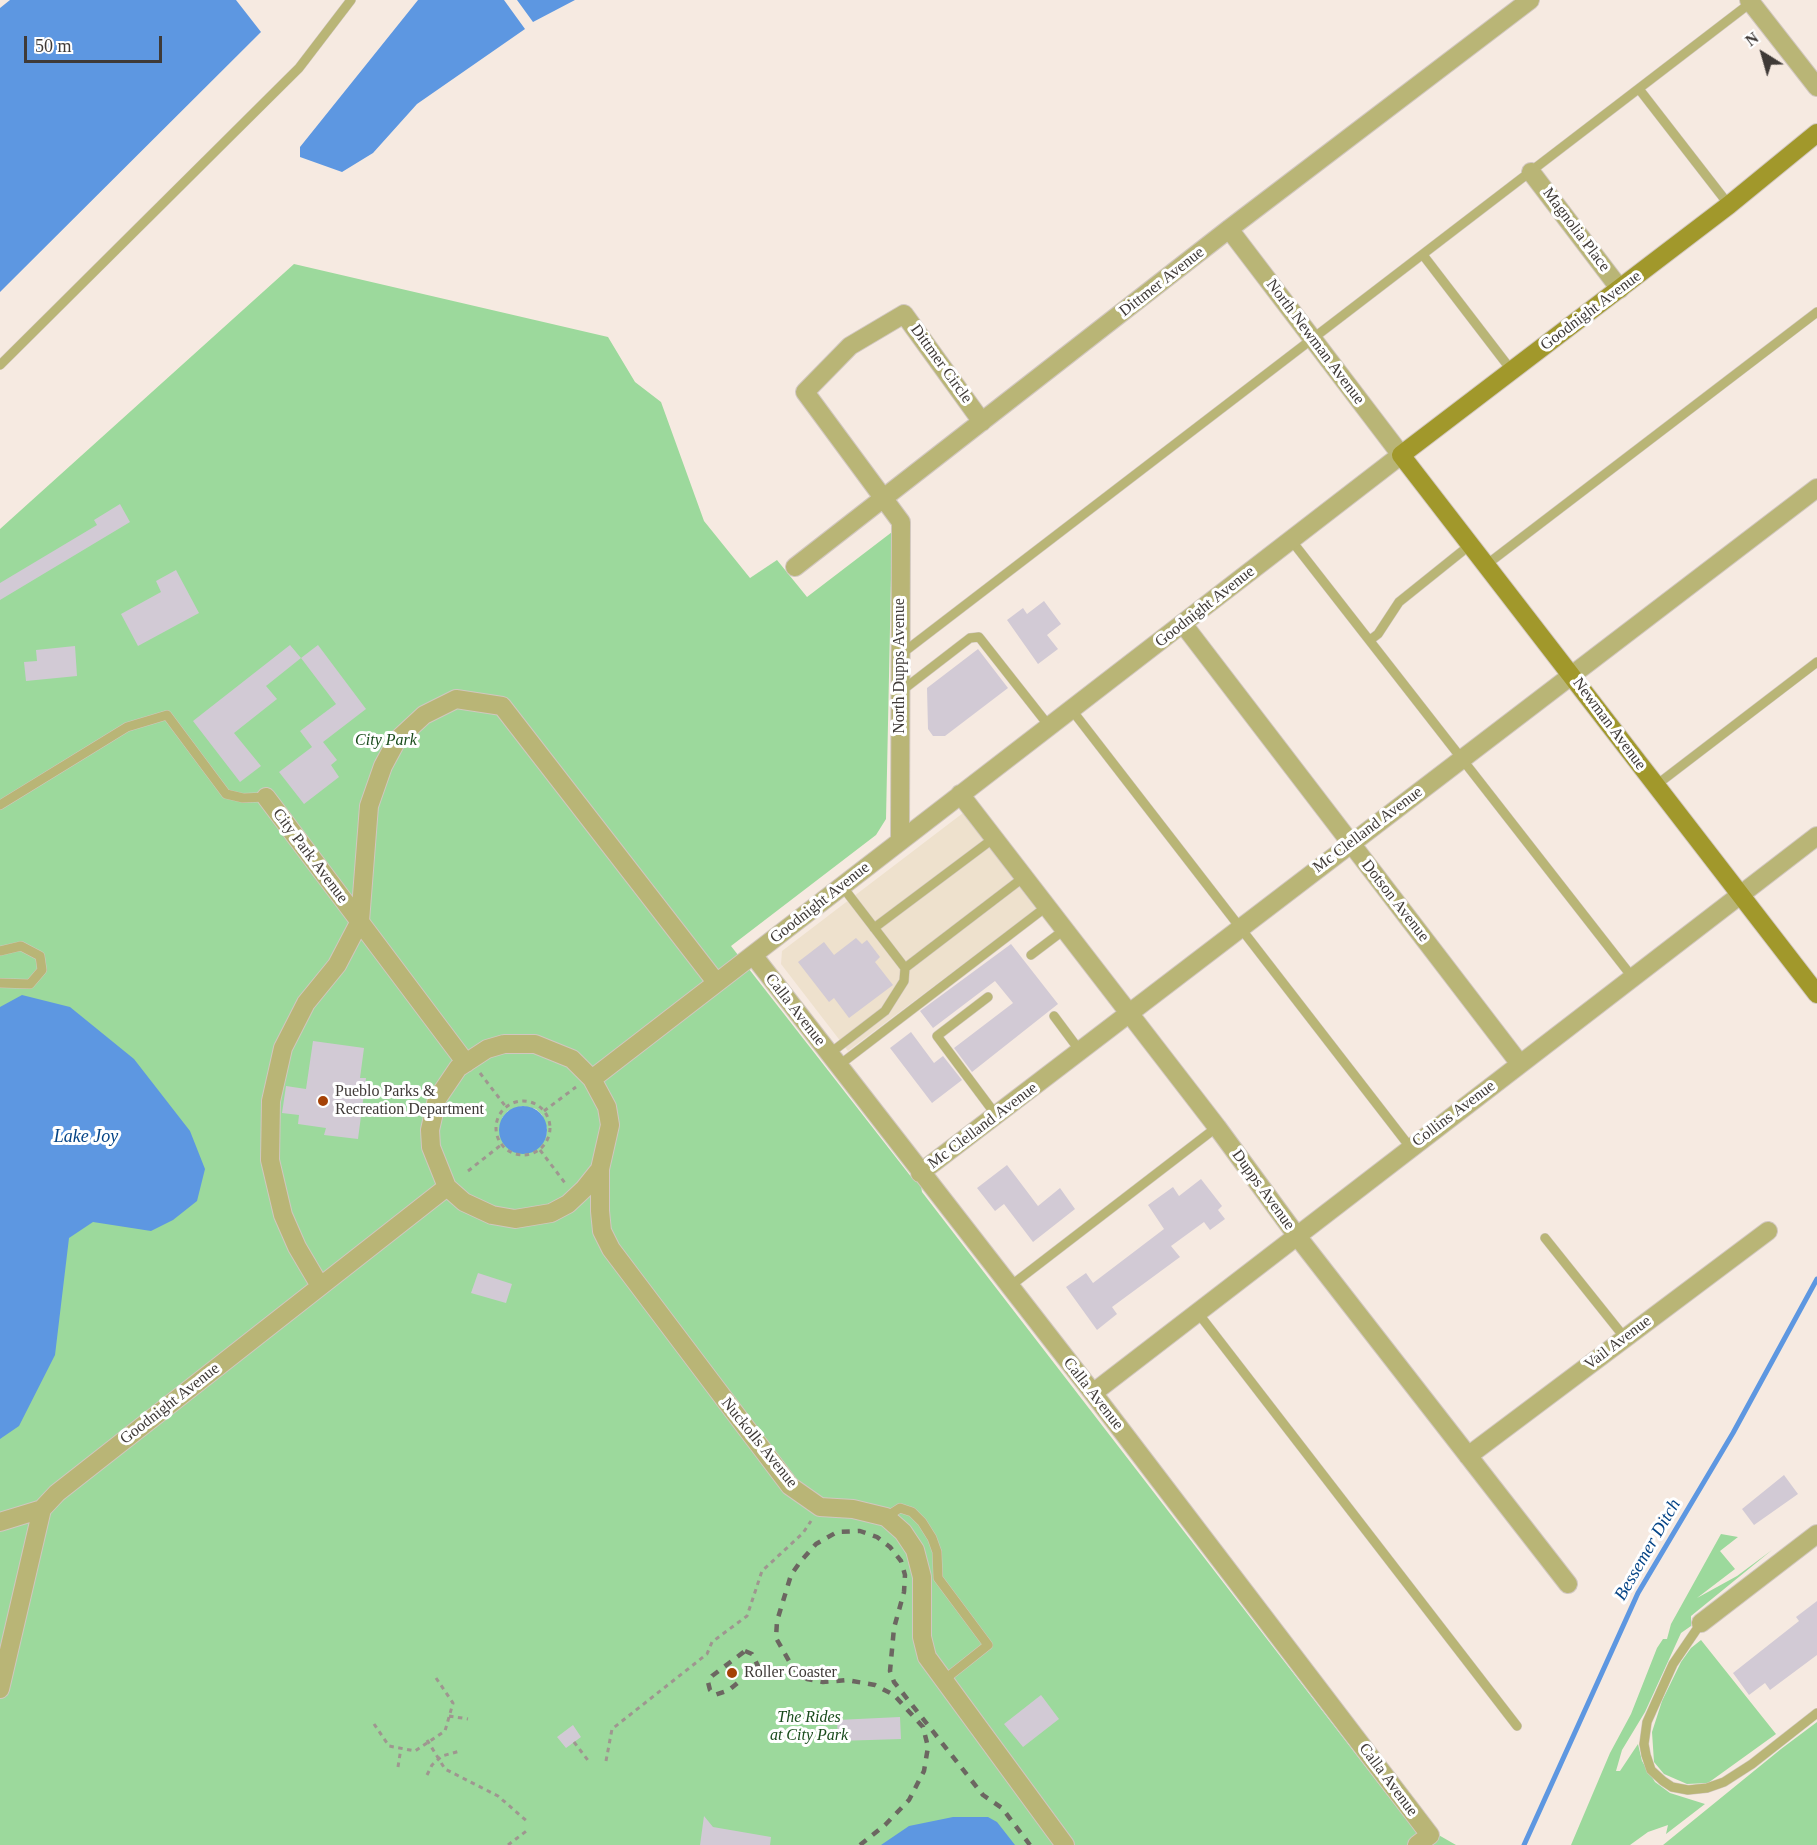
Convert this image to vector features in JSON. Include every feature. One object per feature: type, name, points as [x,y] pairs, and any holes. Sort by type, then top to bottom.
[{"type":"street","name":"Dittmer Avenue","points":[[795,567],[1530,0]]},
{"type":"street","points":[[1752,1],[1817,87]]},
{"type":"street","name":"Goodnight Avenue","points":[[587,1081],[1729,205],[1817,133]]},
{"type":"street","name":"Magnolia Place","points":[[1532,172],[1620,289]]},
{"type":"street","name":"North Newman Avenue","points":[[1229,230],[1401,455]]},
{"type":"street","name":"Dittmer Circle","points":[[885,497],[805,392],[850,346],[904,314],[982,422]]},
{"type":"street","name":"Newman Avenue","points":[[1401,455],[1817,994]]},
{"type":"street","name":"Mc Clelland Avenue","points":[[920,1173],[1817,488]]},
{"type":"street","name":"North Dupps Avenue","points":[[885,497],[901,522],[900,840]]},
{"type":"street","name":"Dotson Avenue","points":[[1183,624],[1521,1064]]},
{"type":"street","points":[[320,1286],[297,1247],[283,1215],[270,1160],[271,1101],[283,1048],[306,1003],[337,965],[360,921],[369,806],[383,765],[397,740],[424,715],[456,699],[502,706],[716,982]]},
{"type":"street","name":"Dupps Avenue","points":[[960,794],[1217,1127],[1297,1236],[1568,1584]]},
{"type":"street","name":"City Park Avenue","points":[[266,797],[472,1066]]},
{"type":"street","name":"Collins Avenue","points":[[1093,1393],[1817,836]]},
{"type":"street","name":"Calla Avenue","points":[[753,955],[1093,1393],[1423,1840]]},
{"type":"street","name":"Nuckolls Avenue","points":[[447,1187],[431,1147],[430,1130],[437,1099],[458,1068],[472,1066],[487,1049],[504,1044],[535,1044],[572,1059],[607,1107],[610,1125],[600,1169],[600,1211],[603,1231],[611,1250],[790,1486],[820,1507]]},
{"type":"street","points":[[447,1187],[464,1202],[492,1215],[515,1219],[551,1213],[568,1204],[600,1169]]},
{"type":"street","name":"Goodnight Avenue","points":[[42,1509],[57,1493],[447,1187]]},
{"type":"street","name":"Vail Avenue","points":[[1468,1456],[1768,1231]]},
{"type":"street","points":[[820,1507],[853,1509],[886,1518],[903,1532],[915,1550],[922,1577],[922,1637],[927,1657],[1065,1845]]},
{"type":"street","points":[[0,1522],[42,1509]]},
{"type":"street","points":[[0,1689],[42,1509]]},
{"type":"street","points":[[1701,1623],[1817,1534]]},
{"type":"lane","points":[[0,365],[299,68],[351,0]]},
{"type":"lane","points":[[900,655],[1752,1]]},
{"type":"lane","points":[[1639,89],[1729,205]]},
{"type":"lane","points":[[1423,255],[1512,370]]},
{"type":"lane","points":[[1486,566],[1817,312]]},
{"type":"lane","points":[[1291,540],[1633,978]]},
{"type":"lane","points":[[1370,640],[1378,634],[1400,602],[1470,545]]},
{"type":"lane","points":[[900,692],[970,638],[979,638],[1049,726]]},
{"type":"lane","points":[[1655,786],[1817,662]]},
{"type":"lane","points":[[1071,709],[1410,1147]]},
{"type":"lane","name":"City Park Avenue","points":[[0,805],[127,727],[167,715],[226,794],[243,798],[266,797]]},
{"type":"lane","points":[[874,928],[994,838]]},
{"type":"lane","points":[[905,968],[1024,877]]},
{"type":"lane","points":[[833,1060],[885,1011],[904,981],[905,968],[842,886]]},
{"type":"lane","points":[[833,1060],[894,1024],[1046,907]]},
{"type":"lane","points":[[1031,955],[1064,930]]},
{"type":"lane","points":[[0,951],[21,946],[40,956],[42,970],[30,984],[0,982]]},
{"type":"lane","points":[[988,997],[937,1036],[996,1115]]},
{"type":"lane","points":[[885,1011],[894,1024]]},
{"type":"lane","points":[[1054,1016],[1080,1051]]},
{"type":"lane","points":[[1009,1287],[1217,1127]]},
{"type":"lane","points":[[1545,1238],[1625,1338]]},
{"type":"lane","points":[[1198,1314],[1517,1726]]},
{"type":"lane","points":[[886,1518],[900,1508],[912,1512],[921,1522],[932,1538],[937,1552],[938,1578],[988,1645],[944,1680]]},
{"type":"lane","points":[[1701,1623],[1672,1664],[1647,1722],[1644,1744],[1646,1755],[1651,1770],[1663,1781],[1672,1787],[1688,1790],[1707,1788],[1724,1782],[1817,1713]]},
{"type":"path","points":[[472,1066],[506,1107]]},
{"type":"path","points":[[544,1112],[587,1081]]},
{"type":"path","points":[[522,1101],[533,1104],[544,1112],[550,1133],[540,1150],[523,1156],[509,1151],[501,1144],[496,1127],[506,1107],[522,1101]]},
{"type":"path","points":[[468,1171],[501,1144]]},
{"type":"path","points":[[540,1150],[567,1187]]},
{"type":"path","points":[[606,1761],[612,1729],[708,1654],[712,1642],[747,1616],[762,1571],[803,1533],[820,1507]]},
{"type":"path","points":[[374,1724],[389,1746],[415,1751],[445,1731],[453,1703],[436,1678]]},
{"type":"path","points":[[449,1716],[468,1719]]},
{"type":"path","points":[[428,1741],[445,1769],[498,1796],[529,1823]]},
{"type":"path","points":[[574,1742],[590,1763]]},
{"type":"path","points":[[398,1767],[401,1748]]},
{"type":"path","points":[[427,1775],[439,1759],[449,1752],[460,1751]]},
{"type":"path","points":[[508,1845],[529,1829]]},
{"type":"shaded area","points":[[963,813],[1036,909],[848,1051],[781,964],[782,951]]},
{"type":"green space","name":"City Park","points":[[294,264],[608,337],[635,382],[661,402],[704,521],[750,578],[777,560],[807,597],[892,532],[886,819],[876,835],[731,946],[912,1178],[920,1180],[922,1192],[1402,1814],[1456,1845],[0,1845],[0,529]],"holes":[[[522,1106],[536,1109],[542,1115],[547,1129],[546,1137],[502,1118],[508,1111]]]},
{"type":"green space","points":[[1721,1534],[1738,1537],[1720,1551],[1735,1569],[1697,1598],[1737,1576],[1772,1550],[1691,1616],[1691,1626],[1681,1633],[1645,1712],[1622,1750],[1616,1771],[1620,1771],[1638,1744],[1642,1761],[1655,1782],[1670,1793],[1705,1804],[1666,1834],[1668,1825],[1648,1832],[1630,1845],[1571,1845],[1610,1753],[1631,1714],[1657,1648],[1663,1639],[1667,1639],[1671,1624]]},
{"type":"green space","points":[[1701,1640],[1776,1734],[1708,1783],[1687,1784],[1664,1774],[1654,1762],[1652,1732],[1662,1701],[1681,1662],[1691,1648]]},
{"type":"green space","points":[[1817,1722],[1817,1845],[1663,1845],[1781,1749]]},
{"type":"water","points":[[10,0],[236,0],[261,32],[0,292],[0,8]]},
{"type":"water","points":[[418,0],[504,0],[525,29],[417,104],[373,153],[342,172],[300,157],[300,147]]},
{"type":"water","points":[[517,0],[575,0],[533,22]]},
{"type":"water","name":"Lake Joy","points":[[22,995],[70,1007],[134,1059],[190,1131],[205,1169],[197,1201],[173,1220],[151,1231],[93,1222],[69,1238],[55,1355],[19,1426],[0,1439],[0,1007]]},
{"type":"water","points":[[518,1106],[528,1106],[540,1113],[547,1125],[547,1135],[540,1147],[528,1154],[518,1154],[503,1143],[499,1135],[499,1125],[510,1110]]},
{"type":"water","points":[[953,1817],[988,1817],[997,1822],[1015,1845],[881,1845],[909,1826]]},
{"type":"building","points":[[120,504],[130,522],[0,600],[0,583],[97,525],[94,520]]},
{"type":"building","points":[[176,570],[199,613],[138,646],[121,614],[161,592],[156,581]]},
{"type":"building","points":[[1044,601],[1061,624],[1047,635],[1058,649],[1038,664],[1007,620],[1023,608],[1027,614]]},
{"type":"building","points":[[290,645],[301,658],[266,686],[277,699],[234,733],[261,766],[240,782],[193,721]]},
{"type":"building","points":[[318,645],[366,709],[323,742],[337,760],[331,765],[339,777],[304,804],[279,772],[312,747],[300,731],[336,704],[301,658]]},
{"type":"building","points":[[75,646],[77,676],[26,681],[24,662],[37,661],[36,650]]},
{"type":"building","points":[[978,649],[1008,688],[945,736],[933,736],[928,729],[927,688]]},
{"type":"building","points":[[856,938],[862,944],[867,940],[880,957],[875,962],[893,985],[849,1018],[834,998],[829,1002],[798,962],[824,942],[834,955]]},
{"type":"building","points":[[1011,944],[1058,1004],[972,1072],[954,1048],[1013,1003],[995,981],[933,1028],[920,1011]]},
{"type":"building","points":[[911,1032],[934,1063],[943,1056],[962,1080],[932,1103],[890,1048]]},
{"type":"building","name":"Pueblo Parks & Recreation Department","points":[[313,1041],[364,1048],[360,1078],[366,1078],[358,1139],[324,1135],[326,1128],[298,1124],[299,1115],[282,1113],[286,1086],[306,1089]]},
{"type":"building","points":[[1007,1165],[1038,1206],[1060,1188],[1075,1209],[1033,1242],[1004,1204],[995,1211],[977,1188]]},
{"type":"building","points":[[1201,1179],[1222,1206],[1218,1210],[1225,1219],[1210,1230],[1204,1222],[1171,1246],[1180,1257],[1112,1307],[1117,1314],[1097,1330],[1066,1287],[1086,1273],[1093,1283],[1164,1229],[1148,1205],[1173,1187],[1179,1196]]},
{"type":"building","points":[[478,1273],[512,1284],[506,1303],[471,1293]]},
{"type":"building","points":[[1784,1475],[1798,1494],[1754,1525],[1742,1509]]},
{"type":"building","points":[[1817,1601],[1817,1655],[1770,1690],[1765,1683],[1749,1695],[1733,1673],[1799,1621],[1796,1617]]},
{"type":"building","points":[[1041,1695],[1059,1719],[1023,1747],[1004,1724]]},
{"type":"building","points":[[900,1717],[901,1739],[838,1741],[837,1720]]},
{"type":"building","points":[[573,1725],[581,1737],[566,1748],[557,1737]]},
{"type":"building","points":[[704,1816],[713,1827],[771,1837],[770,1845],[700,1845]]},
{"type":"waterway","name":"Bessemer Ditch","points":[[1524,1845],[1638,1593],[1733,1433],[1817,1279]]},
{"type":"railway","points":[[860,1845],[885,1825],[909,1800],[924,1771],[928,1747],[923,1727],[894,1695],[875,1685],[847,1680],[823,1682],[807,1679],[793,1668],[776,1638],[777,1621],[791,1575],[800,1562],[816,1544],[837,1532],[860,1531],[877,1537],[890,1547],[901,1561],[905,1575],[904,1592],[894,1628],[890,1671],[894,1682],[983,1795],[1002,1808],[1030,1845]]},
{"type":"railway","points":[[745,1651],[752,1654],[758,1666],[729,1690],[715,1695],[710,1690],[708,1682],[712,1676],[745,1651]]},
{"type":"place","name":"Pueblo Parks & Recreation Department","points":[[323,1101]]},
{"type":"place","name":"Roller Coaster","points":[[732,1673]]},
{"type":"park label","name":"The Rides at City Park","points":[[809,1727]]}]
